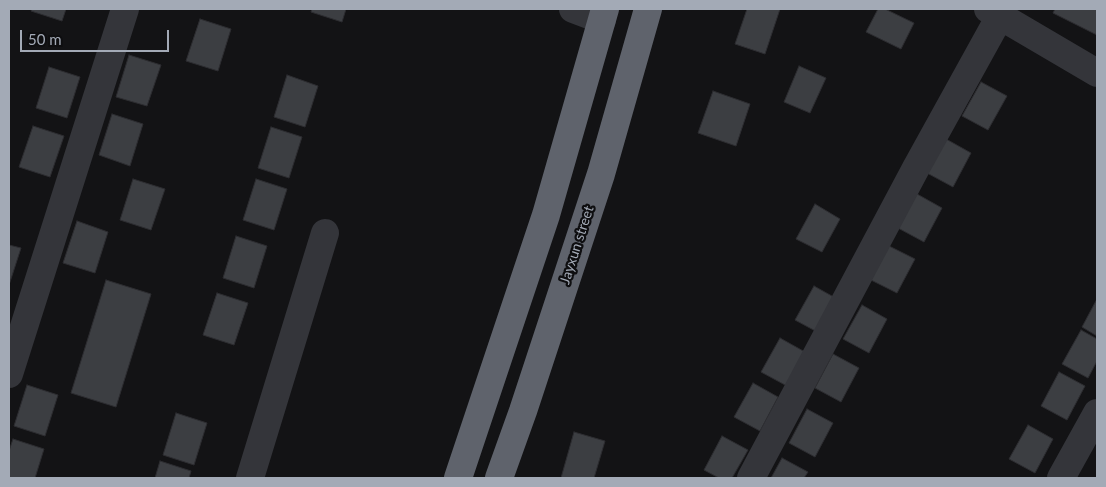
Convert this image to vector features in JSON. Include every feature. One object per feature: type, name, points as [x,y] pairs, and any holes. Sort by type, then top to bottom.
[{"type":"highway","name":"Jayxun street","points":[[499,478],[523,411],[600,174],[648,9]]},
{"type":"highway","points":[[458,478],[546,215],[604,14]]},
{"type":"street","points":[[9,374],[125,9]]},
{"type":"street","points":[[573,9],[604,14]]},
{"type":"street","points":[[751,478],[916,168],[994,12],[1097,72]]},
{"type":"street","points":[[250,478],[326,233]]},
{"type":"street","points":[[1061,478],[1097,413]]},
{"type":"building","points":[[32,9],[66,9],[62,21],[31,11]]},
{"type":"building","points":[[312,9],[346,9],[342,22],[311,12]]},
{"type":"building","points":[[747,9],[780,9],[765,54],[735,44]]},
{"type":"building","points":[[878,9],[885,9],[914,23],[901,49],[866,32]]},
{"type":"building","points":[[1055,9],[1097,9],[1097,35],[1053,13]]},
{"type":"building","points":[[200,19],[231,29],[218,71],[186,61]]},
{"type":"building","points":[[129,55],[161,65],[147,106],[116,97]]},
{"type":"building","points":[[799,66],[826,78],[810,113],[784,102]]},
{"type":"building","points":[[49,67],[80,77],[67,118],[36,108]]},
{"type":"building","points":[[287,75],[318,86],[305,127],[274,117]]},
{"type":"building","points":[[981,82],[1007,96],[988,130],[962,116]]},
{"type":"building","points":[[713,91],[750,104],[736,146],[698,133]]},
{"type":"building","points":[[112,114],[143,124],[130,166],[99,155]]},
{"type":"building","points":[[33,126],[64,136],[50,177],[19,167]]},
{"type":"building","points":[[271,127],[302,137],[289,178],[258,168]]},
{"type":"building","points":[[946,139],[971,153],[953,187],[927,173]]},
{"type":"building","points":[[133,179],[165,189],[151,230],[120,220]]},
{"type":"building","points":[[256,179],[287,189],[274,230],[243,220]]},
{"type":"building","points":[[917,194],[942,208],[924,242],[898,228]]},
{"type":"building","points":[[815,204],[840,219],[822,252],[796,239]]},
{"type":"building","points":[[77,221],[108,232],[95,273],[63,263]]},
{"type":"building","points":[[236,236],[267,246],[254,288],[223,278]]},
{"type":"building","points":[[9,245],[21,248],[9,285]]},
{"type":"building","points":[[889,246],[915,259],[897,293],[871,280]]},
{"type":"building","points":[[106,280],[151,294],[116,407],[71,393]]},
{"type":"building","points":[[814,286],[839,300],[821,334],[795,320]]},
{"type":"building","points":[[217,293],[248,303],[234,345],[203,335]]},
{"type":"building","points":[[1097,299],[1097,336],[1082,327]]},
{"type":"building","points":[[862,305],[887,319],[869,353],[843,339]]},
{"type":"building","points":[[1081,330],[1097,339],[1097,361],[1088,378],[1062,364]]},
{"type":"building","points":[[780,338],[805,352],[787,386],[761,372]]},
{"type":"building","points":[[833,354],[859,368],[841,402],[815,388]]},
{"type":"building","points":[[1059,372],[1085,386],[1067,420],[1041,406]]},
{"type":"building","points":[[753,383],[778,397],[760,431],[734,417]]},
{"type":"building","points":[[27,385],[58,395],[45,436],[14,426]]},
{"type":"building","points":[[807,409],[833,423],[815,457],[789,443]]},
{"type":"building","points":[[176,413],[207,423],[194,465],[163,455]]},
{"type":"building","points":[[1028,425],[1053,439],[1035,473],[1009,459]]},
{"type":"building","points":[[574,432],[605,441],[594,478],[561,478]]},
{"type":"building","points":[[722,436],[748,450],[732,478],[719,478],[704,470]]},
{"type":"building","points":[[13,439],[44,449],[35,478],[9,478],[9,451]]},
{"type":"building","points":[[782,458],[808,472],[804,478],[771,478]]},
{"type":"building","points":[[160,461],[191,471],[189,478],[155,478]]}]
